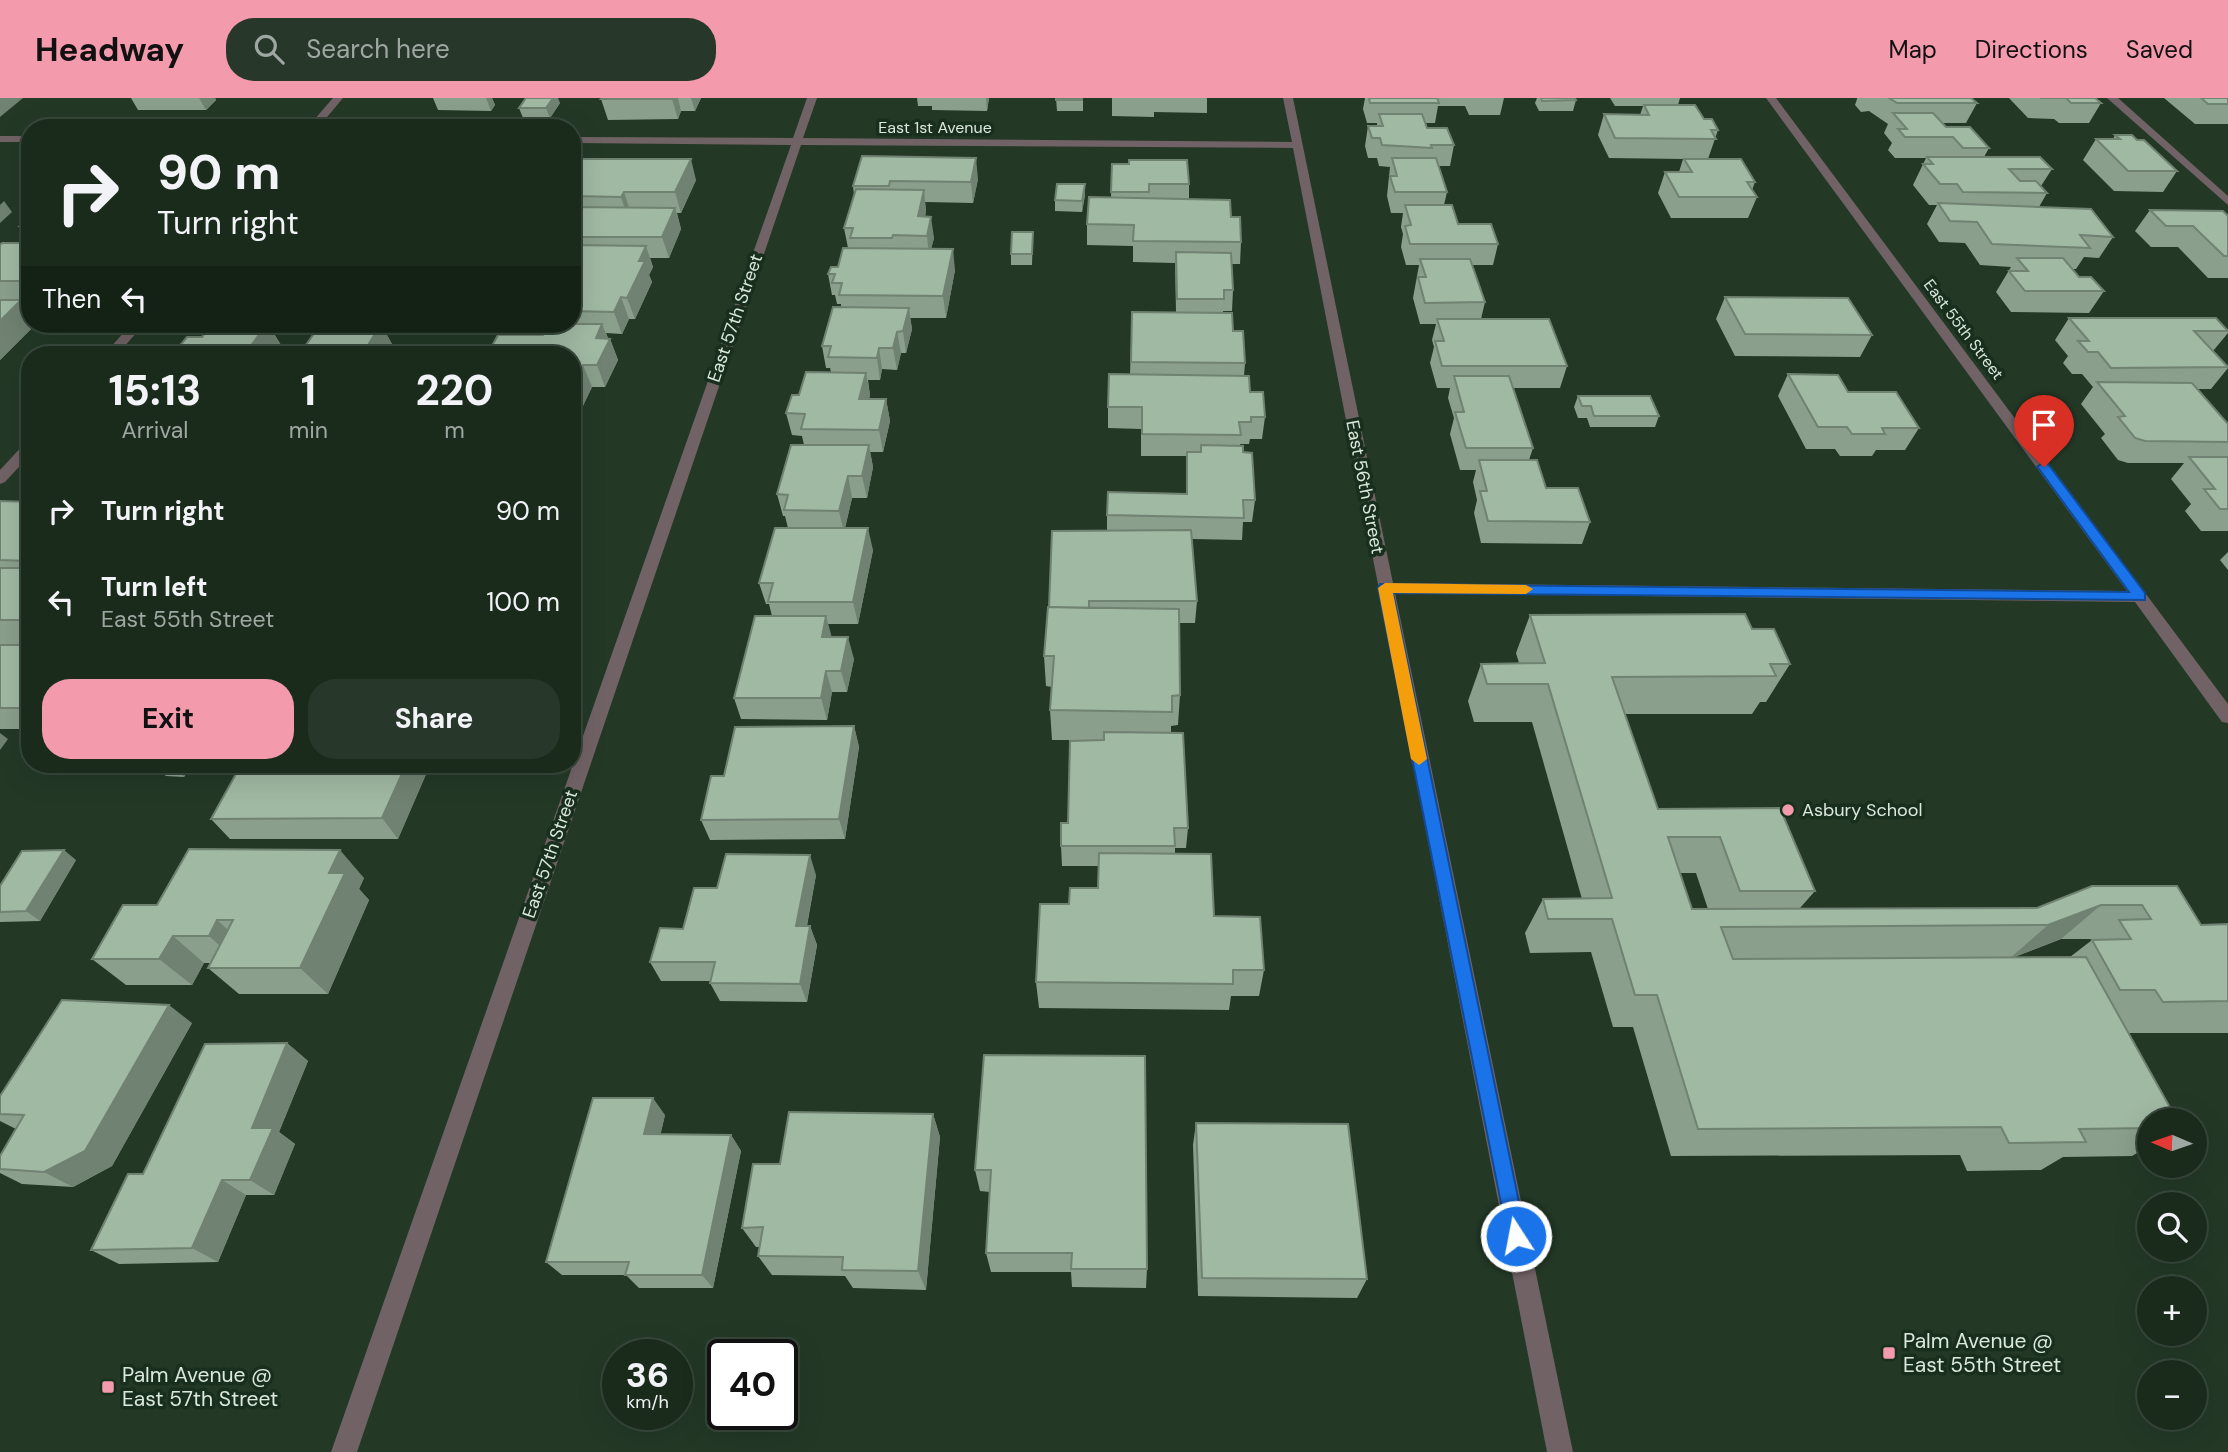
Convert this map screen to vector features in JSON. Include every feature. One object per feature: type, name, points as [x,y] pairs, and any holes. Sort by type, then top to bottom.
[{"type":"street","points":[[320,119],[338,98]]},
{"type":"street","name":"East 57th Street","points":[[581,765],[812,98]]},
{"type":"street","name":"East 56th Street","points":[[1288,98],[1560,1452]]},
{"type":"street","name":"East 55th Street","points":[[1771,98],[2228,717]]},
{"type":"street","points":[[2112,98],[2228,202]]},
{"type":"street","points":[[0,139],[21,139]]},
{"type":"street","name":"East 1st Avenue","points":[[581,140],[1298,145]]},
{"type":"street","points":[[118,346],[130,333]]},
{"type":"street","points":[[0,479],[21,456]]},
{"type":"street","points":[[1385,588],[2140,597]]},
{"type":"street","name":"East 57th Street","points":[[344,1452],[578,773]]},
{"type":"building","points":[[526,98],[553,98],[546,108],[519,108]]},
{"type":"building","points":[[602,98],[673,98],[601,99]]},
{"type":"building","points":[[1082,98],[1082,100],[1056,100]]},
{"type":"building","points":[[1369,98],[1437,98],[1439,103],[1370,103]]},
{"type":"building","points":[[1541,98],[1575,98],[1576,100],[1542,101]]},
{"type":"building","points":[[1889,98],[1971,98],[1977,103],[1897,103]]},
{"type":"building","points":[[2066,98],[2095,98],[2101,103],[2071,103]]},
{"type":"building","points":[[2201,98],[2228,98],[2228,104],[2208,104]]},
{"type":"building","points":[[1644,105],[1695,105],[1704,119],[1712,119],[1718,130],[1711,130],[1716,139],[1615,138],[1604,114],[1649,115]]},
{"type":"building","points":[[1893,113],[1933,113],[1946,127],[1970,127],[1989,148],[1963,148],[1953,137],[1905,137],[1898,129],[1907,129]]},
{"type":"building","points":[[1379,114],[1422,114],[1427,128],[1447,128],[1454,145],[1431,145],[1432,148],[1382,145],[1380,138],[1372,138],[1368,126],[1383,126]]},
{"type":"building","points":[[2115,135],[2132,135],[2137,140],[2144,140],[2177,171],[2128,171],[2096,139],[2120,139]]},
{"type":"building","points":[[862,156],[976,158],[971,182],[890,181],[889,186],[853,186]]},
{"type":"building","points":[[1927,157],[2040,157],[2052,169],[2009,169],[2020,181],[2036,181],[2047,193],[1963,192],[1957,184],[1940,184],[1923,164],[1933,164]]},
{"type":"building","points":[[1392,158],[1436,158],[1447,192],[1395,192],[1390,176],[1397,176]]},
{"type":"building","points":[[581,159],[691,159],[675,192],[624,192],[621,197],[581,196]]},
{"type":"building","points":[[1684,159],[1741,159],[1755,182],[1747,182],[1757,197],[1679,197],[1665,172],[1692,172]]},
{"type":"building","points":[[1129,160],[1187,160],[1189,184],[1149,184],[1149,192],[1111,192],[1112,164],[1129,164]]},
{"type":"building","points":[[1057,184],[1085,184],[1082,201],[1055,200]]},
{"type":"building","points":[[856,189],[924,190],[918,216],[931,217],[927,236],[850,238],[853,228],[844,228]]},
{"type":"building","points":[[1089,197],[1230,200],[1231,217],[1240,217],[1241,242],[1133,241],[1134,225],[1087,224]]},
{"type":"building","points":[[1938,203],[2091,209],[2113,237],[2080,235],[2090,248],[1992,244],[1977,222],[1950,221]]},
{"type":"building","points":[[1405,205],[1452,205],[1458,224],[1491,224],[1498,244],[1410,244],[1405,226],[1411,225]]},
{"type":"building","points":[[581,207],[675,208],[662,237],[581,237]]},
{"type":"building","points":[[2150,210],[2223,211],[2228,216],[2228,256],[2224,256],[2193,226],[2166,226]]},
{"type":"building","points":[[1012,232],[1033,232],[1032,254],[1011,254]]},
{"type":"building","points":[[21,243],[21,281],[0,281],[0,245]]},
{"type":"building","points":[[581,245],[646,246],[639,261],[645,261],[627,298],[621,297],[614,312],[581,311]]},
{"type":"building","points":[[843,248],[953,249],[943,296],[839,295],[842,283],[832,283],[835,274],[828,274],[831,267],[838,267]]},
{"type":"building","points":[[1176,252],[1231,253],[1233,290],[1224,290],[1224,299],[1177,299]]},
{"type":"building","points":[[2017,258],[2063,258],[2079,277],[2091,277],[2104,291],[2025,291],[2009,271],[2028,271]]},
{"type":"building","points":[[1420,259],[1470,259],[1485,302],[1425,303],[1418,277],[1426,277]]},
{"type":"building","points":[[1725,297],[1848,298],[1872,335],[1745,334]]},
{"type":"building","points":[[0,300],[21,300],[0,321]]},
{"type":"building","points":[[833,307],[909,308],[903,331],[897,332],[893,348],[879,348],[877,358],[828,357],[831,346],[822,346]]},
{"type":"building","points":[[1132,312],[1232,313],[1233,331],[1243,331],[1245,363],[1131,362]]},
{"type":"building","points":[[2069,318],[2216,318],[2228,331],[2194,331],[2228,367],[2111,368],[2098,352],[2088,352],[2078,341],[2089,341]]},
{"type":"building","points":[[1437,319],[1549,319],[1567,366],[1442,366],[1435,341],[1444,341]]},
{"type":"building","points":[[581,324],[602,324],[596,338],[610,339],[597,365],[583,365],[581,369],[581,346],[492,346],[498,335],[581,333]]},
{"type":"building","points":[[205,333],[260,333],[251,346],[180,346],[187,337],[202,337]]},
{"type":"building","points":[[314,333],[375,333],[368,346],[305,346]]},
{"type":"building","points":[[806,372],[866,373],[859,399],[886,399],[879,430],[801,429],[805,414],[786,413],[792,395],[799,395]]},
{"type":"building","points":[[1109,374],[1249,376],[1250,392],[1263,392],[1265,417],[1251,417],[1251,422],[1239,422],[1241,435],[1142,434],[1142,407],[1108,407]]},
{"type":"building","points":[[1788,374],[1838,375],[1848,392],[1896,392],[1919,428],[1882,428],[1885,434],[1852,434],[1847,427],[1818,427]]},
{"type":"building","points":[[1454,376],[1509,376],[1533,448],[1466,448],[1455,412],[1464,412]]},
{"type":"building","points":[[2097,382],[2192,383],[2228,424],[2228,442],[2145,441],[2135,438],[2118,417],[2125,416]]},
{"type":"building","points":[[1578,396],[1650,396],[1659,416],[1594,416],[1591,406],[1582,406]]},
{"type":"building","points":[[791,445],[869,445],[862,476],[848,476],[839,511],[784,510],[788,495],[777,494]]},
{"type":"building","points":[[1201,445],[1243,446],[1243,452],[1252,453],[1255,500],[1243,500],[1244,518],[1107,515],[1108,492],[1187,494],[1187,452],[1201,452]]},
{"type":"building","points":[[2189,457],[2228,457],[2228,509],[2220,509],[2204,489],[2215,489]]},
{"type":"building","points":[[1479,460],[1537,460],[1546,488],[1578,488],[1590,522],[1488,521],[1480,491],[1487,491]]},
{"type":"building","points":[[0,501],[21,502],[21,561],[0,560]]},
{"type":"building","points":[[775,528],[868,528],[853,602],[768,602],[773,583],[759,583]]},
{"type":"building","points":[[1191,530],[1197,601],[1089,601],[1089,608],[1049,607],[1052,531]]},
{"type":"building","points":[[0,568],[21,568],[21,620],[0,620]]},
{"type":"building","points":[[1048,607],[1179,609],[1180,695],[1172,696],[1172,712],[1050,710],[1054,656],[1044,656]]},
{"type":"building","points":[[1745,614],[1752,629],[1774,629],[1790,664],[1770,664],[1776,676],[1612,677],[1658,809],[1780,808],[1815,891],[1740,891],[1720,837],[1668,837],[1692,909],[2037,908],[2092,886],[2177,886],[2201,925],[2228,924],[2228,1001],[2163,1002],[2155,990],[2120,990],[2092,940],[2131,939],[2119,920],[2151,919],[2142,905],[2101,905],[2048,925],[1721,927],[1733,959],[2086,957],[2170,1108],[2137,1108],[2137,1128],[2079,1129],[2086,1142],[2009,1143],[2001,1127],[1698,1129],[1657,995],[1635,995],[1612,919],[1548,919],[1543,899],[1612,898],[1548,684],[1487,684],[1481,664],[1545,663],[1530,615]]},
{"type":"building","points":[[755,616],[826,616],[822,637],[848,637],[841,671],[826,671],[821,698],[734,698]]},
{"type":"building","points":[[0,645],[21,645],[21,708],[0,708]]},
{"type":"building","points":[[854,726],[839,819],[701,820],[711,776],[724,776],[735,727]]},
{"type":"building","points":[[1104,732],[1183,733],[1188,828],[1174,828],[1175,846],[1061,846],[1061,823],[1068,823],[1070,741],[1104,740]]},
{"type":"building","points":[[237,773],[402,773],[382,818],[211,819]]},
{"type":"building","points":[[189,849],[340,850],[329,873],[345,873],[300,968],[208,968],[233,920],[217,920],[209,936],[173,936],[159,959],[92,959],[123,905],[157,905]]},
{"type":"building","points":[[64,850],[26,911],[0,912],[0,886],[22,851]]},
{"type":"building","points":[[1099,853],[1211,854],[1214,916],[1260,917],[1264,970],[1233,970],[1233,984],[1036,982],[1040,904],[1069,904],[1070,888],[1098,888]]},
{"type":"building","points":[[726,854],[810,855],[796,926],[810,926],[800,984],[710,983],[715,962],[650,962],[660,928],[683,929],[694,888],[717,888]]},
{"type":"building","points":[[62,1000],[169,1005],[85,1151],[44,1172],[0,1169],[0,1156],[24,1115],[0,1114],[0,1096]]},
{"type":"building","points":[[287,1043],[252,1128],[273,1128],[250,1180],[222,1180],[192,1248],[91,1250],[128,1174],[143,1174],[205,1044]]},
{"type":"building","points":[[984,1055],[1145,1056],[1147,1269],[1071,1269],[1072,1253],[986,1253],[991,1170],[975,1170]]},
{"type":"building","points":[[593,1098],[653,1098],[644,1134],[731,1135],[702,1275],[625,1275],[629,1262],[546,1262]]},
{"type":"building","points":[[789,1112],[933,1114],[918,1271],[842,1270],[843,1257],[758,1256],[763,1227],[742,1228],[753,1164],[780,1164]]},
{"type":"building","points":[[1196,1123],[1348,1124],[1367,1279],[1202,1278]]},
{"type":"slow traffic","points":[[1419,759],[1385,588],[1526,589]]},
{"type":"place","name":"Asbury School","points":[[1788,810]]},
{"type":"place","name":"Palm Avenue @ East 55th Street","points":[[1889,1353]]},
{"type":"place","name":"Palm Avenue @ East 57th Street","points":[[108,1387]]},
{"type":"route","points":[[1516,1236],[1385,588],[2140,597],[2044,467]]}]
